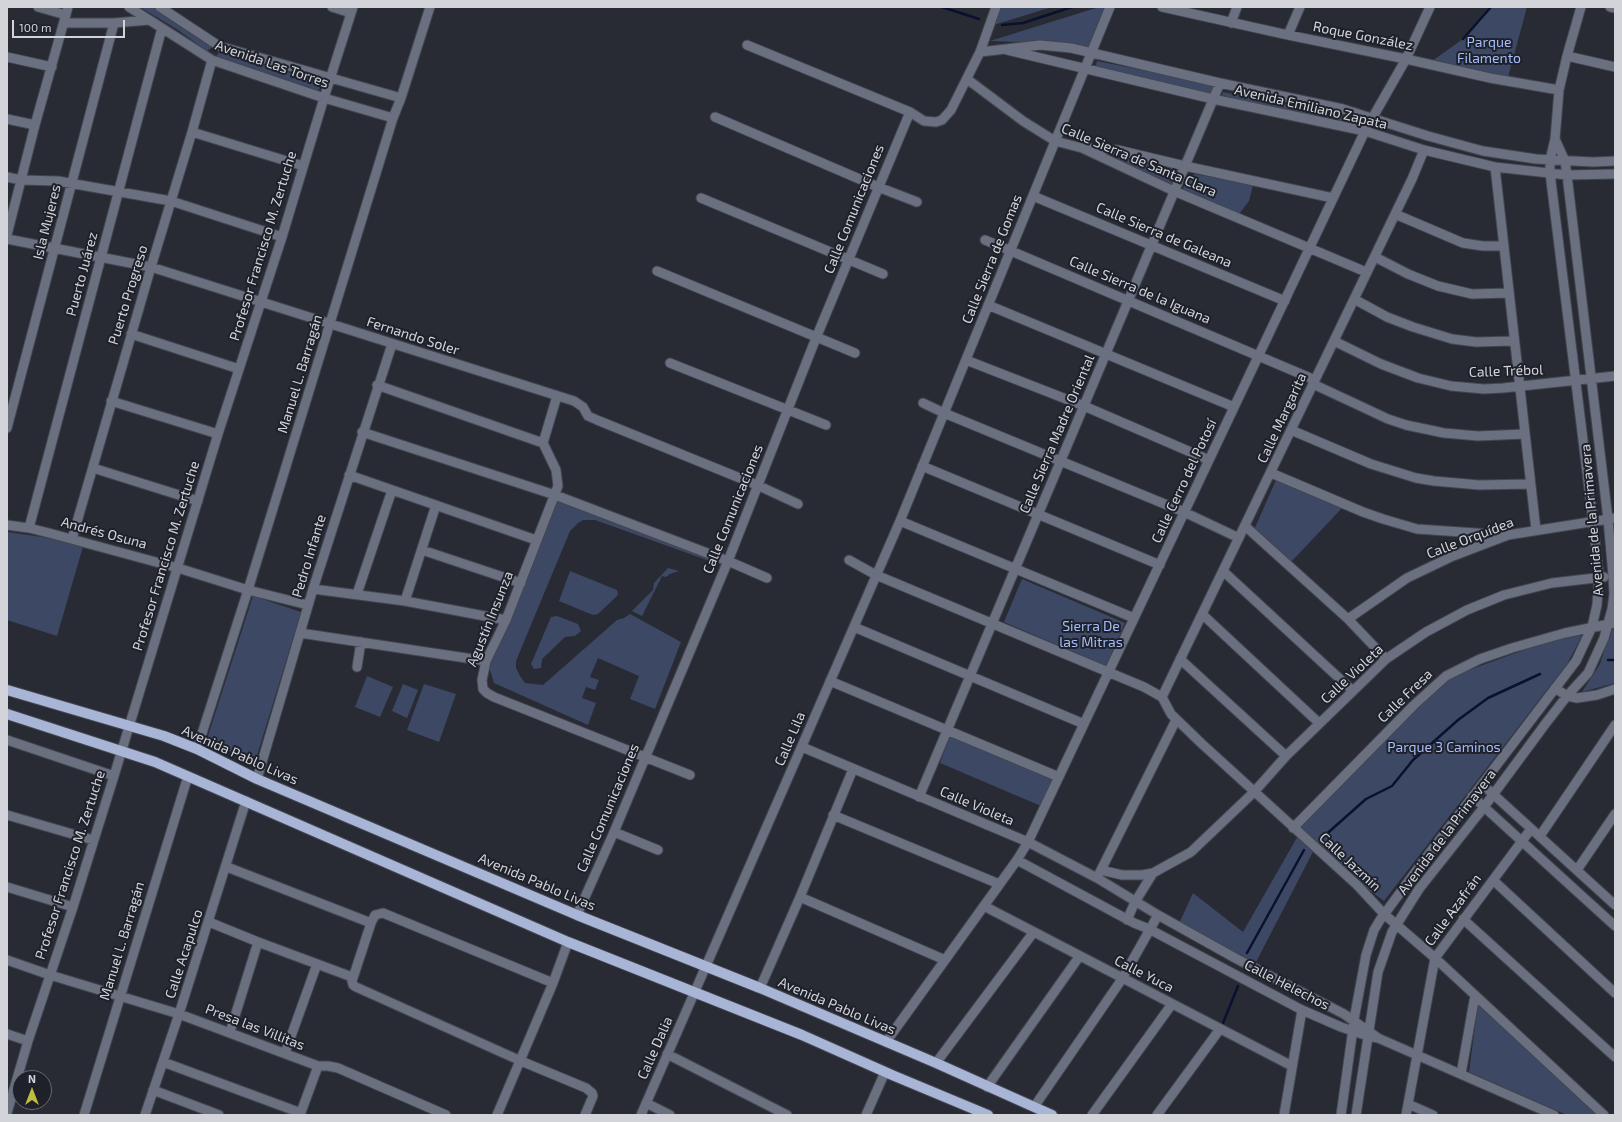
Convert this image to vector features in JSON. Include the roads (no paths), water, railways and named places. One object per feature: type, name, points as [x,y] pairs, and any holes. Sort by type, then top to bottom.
[{"type":"main road","name":"Avenida Pablo Livas","points":[[7,690],[164,736],[196,749],[257,779],[577,915],[706,968],[760,988],[936,1063],[1052,1115]]},
{"type":"main road","points":[[7,714],[155,762],[568,942],[802,1035],[988,1115]]},
{"type":"street","points":[[38,7],[66,15],[114,23],[149,20]]},
{"type":"street","name":"Avenida Las Torres","points":[[129,7],[212,60],[324,98],[393,118]]},
{"type":"street","points":[[332,7],[352,10]]},
{"type":"street","name":"Manuel L. Barragán","points":[[196,749],[248,590],[393,118],[401,98],[430,7]]},
{"type":"street","points":[[747,45],[910,112],[924,121],[936,122],[942,120],[951,110],[980,52],[996,7]]},
{"type":"street","name":"Calle Sierra de Gomas","points":[[900,521],[1110,7]]},
{"type":"street","points":[[1231,22],[1237,7]]},
{"type":"street","points":[[1288,35],[1300,7]]},
{"type":"street","name":"Avenida de la Primavera","points":[[1341,1115],[1354,1020],[1366,955],[1374,930],[1384,914],[1472,796],[1576,661],[1592,627],[1597,605],[1599,577],[1594,521],[1550,173],[1550,160],[1554,139],[1559,90],[1581,7]]},
{"type":"street","points":[[1610,7],[1615,8]]},
{"type":"street","name":"Avenida Las Torres","points":[[165,8],[219,46],[401,98]]},
{"type":"street","name":"Roque González","points":[[1169,8],[1490,78],[1559,90]]},
{"type":"street","name":"Calle Cerro del Potosí","points":[[886,1042],[1017,860],[1028,842],[1365,131],[1406,59],[1427,8]]},
{"type":"street","name":"Profesor Francisco M. Zertuche","points":[[8,1109],[28,1041],[73,907],[218,434],[282,237],[352,10]]},
{"type":"street","points":[[7,235],[66,15]]},
{"type":"street","name":"Isla Mujeres","points":[[7,428],[56,248],[71,184],[114,23]]},
{"type":"street","name":"Puerto Juárez","points":[[29,528],[162,28]]},
{"type":"street","name":"Avenida Emiliano Zapata","points":[[980,52],[1040,45],[1059,46],[1092,52],[1220,83],[1343,109],[1458,145],[1498,153],[1550,160],[1615,160]]},
{"type":"street","name":"Avenida Emiliano Zapata","points":[[1003,49],[1213,98],[1365,131],[1424,150],[1495,167],[1567,175],[1615,174]]},
{"type":"street","points":[[1567,56],[1615,67]]},
{"type":"street","points":[[7,57],[52,67]]},
{"type":"street","name":"Puerto Progreso","points":[[72,539],[111,401],[192,132],[212,60]]},
{"type":"street","name":"Calle Sierra de Santa Clara","points":[[967,79],[1023,121],[1056,141],[1082,148],[1174,191],[1366,272]]},
{"type":"street","name":"Calle Sierra Madre Oriental","points":[[919,797],[1220,83]]},
{"type":"street","name":"Calle Comunicaciones","points":[[577,915],[614,832],[644,757],[728,561],[816,338],[910,112]]},
{"type":"street","points":[[714,118],[917,202]]},
{"type":"street","points":[[7,119],[35,126]]},
{"type":"street","points":[[192,132],[303,166]]},
{"type":"street","name":"Avenida de la Primavera","points":[[1356,1115],[1378,972],[1384,952],[1396,924],[1419,889],[1494,794],[1567,696],[1588,673],[1612,624],[1614,576],[1611,519],[1565,161],[1554,139]]},
{"type":"street","points":[[1082,148],[1118,150],[1333,198]]},
{"type":"street","name":"Calle Margarita","points":[[1162,696],[1271,473],[1366,272],[1375,257],[1424,150]]},
{"type":"street","points":[[1495,167],[1536,530]]},
{"type":"street","points":[[7,177],[21,180],[58,181],[171,201],[282,237]]},
{"type":"street","name":"Calle Sierra de Galeana","points":[[1033,196],[1284,301]]},
{"type":"street","points":[[701,198],[883,274]]},
{"type":"street","points":[[1395,214],[1463,243],[1483,246],[1504,246]]},
{"type":"street","name":"Fernando Soler","points":[[7,239],[151,267],[579,403],[583,407],[586,414],[597,420],[757,485],[798,504]]},
{"type":"street","name":"Calle Sierra de la Iguana","points":[[985,240],[1259,355],[1388,419],[1406,425],[1444,433],[1478,436],[1525,434]]},
{"type":"street","points":[[1375,257],[1408,274],[1438,286],[1472,294],[1509,294]]},
{"type":"street","points":[[657,271],[855,353]]},
{"type":"street","points":[[1354,299],[1387,317],[1452,339],[1476,342],[1514,341]]},
{"type":"street","points":[[988,305],[1234,407]]},
{"type":"street","points":[[131,334],[239,369]]},
{"type":"street","name":"Calle Trébol","points":[[1334,341],[1381,364],[1433,382],[1451,386],[1484,389],[1615,376]]},
{"type":"street","name":"Pedro Infante","points":[[257,779],[308,605],[362,432],[392,344]]},
{"type":"street","points":[[966,360],[1084,406],[1209,460]]},
{"type":"street","points":[[670,363],[787,411],[826,425]]},
{"type":"street","points":[[377,386],[543,443],[557,396]]},
{"type":"street","points":[[111,401],[218,434]]},
{"type":"street","points":[[923,403],[1184,512],[1239,538]]},
{"type":"street","points":[[1291,430],[1371,464],[1416,478],[1479,485],[1530,484]]},
{"type":"street","points":[[362,432],[555,495],[728,561],[767,578]]},
{"type":"street","name":"Agustín Insunza","points":[[543,443],[556,470],[558,480],[555,495],[536,540],[506,620],[486,661],[482,684],[483,689],[487,693],[690,775]]},
{"type":"street","points":[[922,466],[1160,565]]},
{"type":"street","points":[[93,468],[198,501]]},
{"type":"street","points":[[1271,473],[1364,512],[1383,519],[1417,528],[1508,535]]},
{"type":"street","points":[[349,475],[536,540]]},
{"type":"street","points":[[357,594],[392,490]]},
{"type":"street","points":[[406,601],[436,505]]},
{"type":"street","name":"Calle Orquídea","points":[[1348,619],[1407,578],[1453,556],[1508,535],[1611,519]]},
{"type":"street","points":[[900,521],[1134,618]]},
{"type":"street","name":"Calle Lila","points":[[696,992],[900,521]]},
{"type":"street","name":"Andrés Osuna","points":[[7,525],[29,528],[72,539],[178,568],[248,590],[308,605]]},
{"type":"street","points":[[1245,526],[1348,619],[1386,659]]},
{"type":"street","points":[[422,550],[521,583]]},
{"type":"street","points":[[849,560],[876,575],[1109,672],[1162,696]]},
{"type":"street","points":[[1223,571],[1353,691]]},
{"type":"street","name":"Calle Violeta","points":[[1101,870],[1122,875],[1142,875],[1153,873],[1191,852],[1254,792],[1286,756],[1386,659],[1426,632],[1467,610],[1504,595],[1552,583],[1614,576]]},
{"type":"street","points":[[313,589],[406,601],[506,620]]},
{"type":"street","points":[[1202,614],[1320,723]]},
{"type":"street","name":"Calle Fresa","points":[[1293,828],[1414,704],[1446,676],[1474,661],[1493,654],[1532,642],[1592,627],[1612,624]]},
{"type":"street","points":[[854,628],[1084,724]]},
{"type":"street","points":[[300,633],[486,661]]},
{"type":"street","points":[[357,667],[361,642]]},
{"type":"street","points":[[1180,659],[1286,756]]},
{"type":"street","points":[[830,681],[1059,777]]},
{"type":"street","points":[[1554,688],[1572,698],[1583,698],[1615,689]]},
{"type":"street","name":"Calle Jazmín","points":[[1162,696],[1171,714],[1176,720],[1357,885],[1384,914],[1435,958],[1604,1115]]},
{"type":"street","points":[[1097,878],[1176,720]]},
{"type":"street","points":[[1540,836],[1615,725]]},
{"type":"street","points":[[7,740],[114,776]]},
{"type":"street","name":"Calle Violeta","points":[[802,747],[1028,842],[1097,878],[1135,902],[1249,966],[1354,1020],[1368,1033]]},
{"type":"street","points":[[760,988],[800,897],[853,769]]},
{"type":"street","name":"Manuel L. Barragán","points":[[84,1115],[188,776]]},
{"type":"street","points":[[1482,784],[1614,902]]},
{"type":"street","points":[[1472,796],[1615,926]]},
{"type":"street","name":"Calle Acapulco","points":[[145,1115],[180,1014],[246,801]]},
{"type":"street","points":[[1577,870],[1615,814]]},
{"type":"street","points":[[7,815],[93,840]]},
{"type":"street","points":[[833,815],[999,884]]},
{"type":"street","name":"Calle Azafrán","points":[[1406,1115],[1435,958],[1531,829]]},
{"type":"street","points":[[614,832],[658,850]]},
{"type":"street","name":"Calle Helechos","points":[[1017,860],[1127,920],[1149,929],[1302,1010],[1353,1031],[1368,1033],[1416,1056],[1554,1115]]},
{"type":"street","points":[[226,866],[371,923]]},
{"type":"street","name":"Calle Violeta","points":[[1127,920],[1135,902],[1153,873]]},
{"type":"street","points":[[1493,880],[1615,993]]},
{"type":"street","points":[[7,888],[73,907]]},
{"type":"street","points":[[800,897],[945,960]]},
{"type":"street","name":"Calle Yuca","points":[[984,906],[1079,957],[1292,1066]]},
{"type":"street","points":[[353,981],[371,923],[375,915],[382,913],[553,983]]},
{"type":"street","points":[[1034,1107],[1122,979],[1158,915]]},
{"type":"street","points":[[1463,919],[1615,1057]]},
{"type":"street","points":[[209,922],[317,964],[520,1061],[586,1088],[592,1093],[593,1098],[586,1115]]},
{"type":"street","points":[[936,1063],[1033,933]]},
{"type":"street","points":[[230,1032],[258,942]]},
{"type":"street","points":[[498,1115],[553,983],[568,942]]},
{"type":"street","points":[[987,1087],[1079,957]]},
{"type":"street","name":"Presa las Villitas","points":[[7,960],[50,975],[180,1014],[318,1066],[338,1068],[446,1115]]},
{"type":"street","points":[[285,1053],[317,964]]},
{"type":"street","name":"Calle Dalia","points":[[641,1115],[696,992]]},
{"type":"street","points":[[1461,1074],[1475,995]]},
{"type":"street","points":[[1092,1115],[1172,1004]]},
{"type":"street","points":[[1284,1115],[1302,1010]]},
{"type":"street","points":[[1157,1115],[1220,1029]]},
{"type":"street","points":[[7,1034],[28,1041]]},
{"type":"street","points":[[668,1054],[787,1115]]},
{"type":"street","points":[[163,1062],[300,1114],[318,1066]]},
{"type":"street","points":[[866,1115],[885,1072]]},
{"type":"street","points":[[153,1090],[201,1112],[219,1115]]},
{"type":"street","points":[[646,1103],[670,1115]]},
{"type":"street","points":[[1408,1104],[1433,1115]]},
{"type":"waterway","points":[[942,7],[979,19]]},
{"type":"waterway","points":[[1002,25],[1023,23],[1072,7]]},
{"type":"waterway","points":[[1463,39],[1491,7]]},
{"type":"waterway","points":[[1608,660],[1615,660]]},
{"type":"waterway","points":[[1322,838],[1366,799],[1392,786],[1413,760],[1458,720],[1488,698],[1540,674]]},
{"type":"waterway","points":[[1247,953],[1304,850]]},
{"type":"waterway","points":[[1223,1023],[1238,986]]},
{"type":"park label","name":"Parque Filamento","points":[[1489,50]]},
{"type":"park label","name":"Sierra De las Mitras","points":[[1091,634]]},
{"type":"park label","name":"Parque 3 Caminos","points":[[1444,747]]}]
